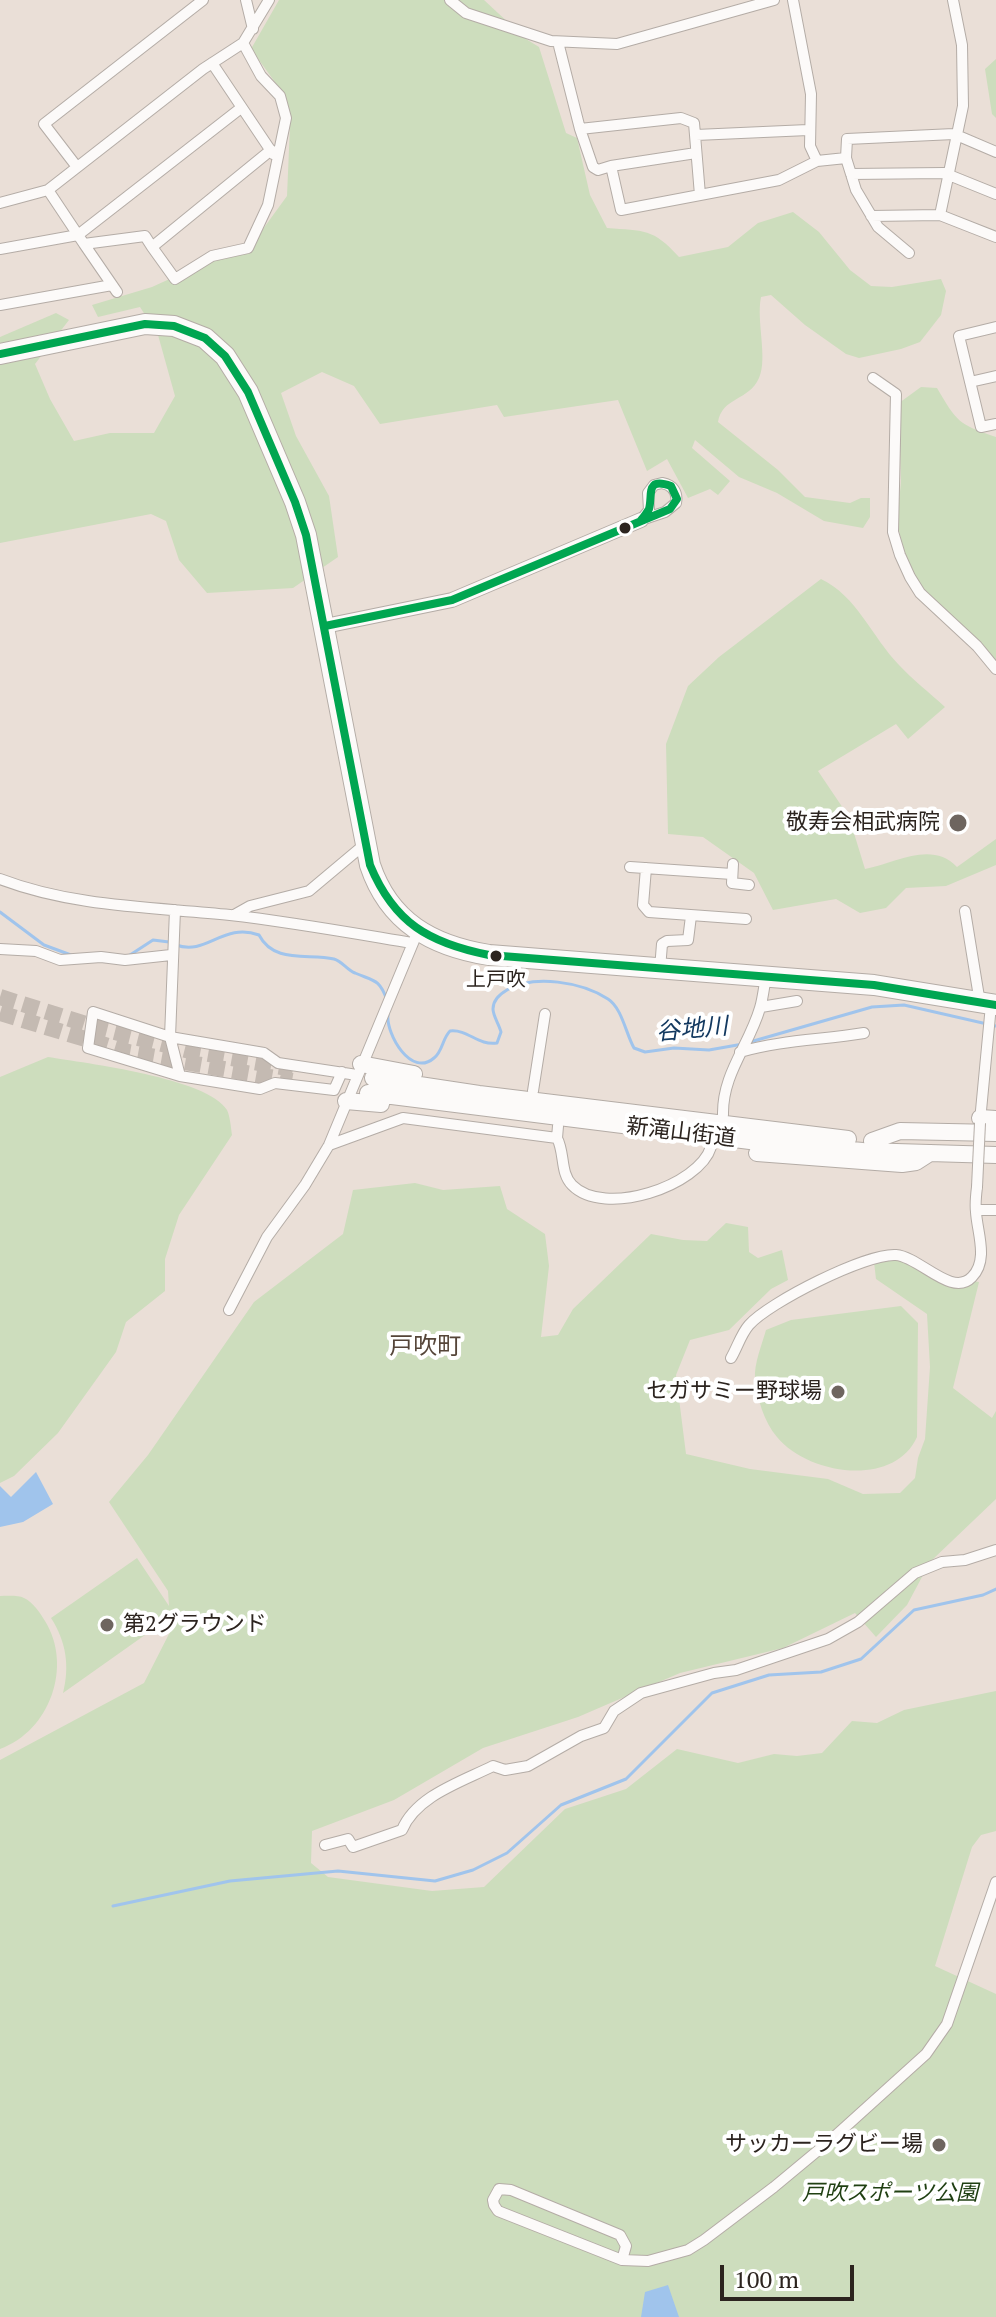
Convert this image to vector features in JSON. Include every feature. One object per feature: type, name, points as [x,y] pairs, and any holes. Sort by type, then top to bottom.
[{"type":"highway","points":[[0,354],[145,324],[182,329],[212,344],[235,370],[248,392],[306,535],[370,865],[381,891],[415,937],[489,955],[874,985],[989,1007]]},
{"type":"main road","points":[[365,1078],[533,1091],[723,1115],[773,1122],[798,1135]]},
{"type":"main road","name":"新滝山街道","points":[[365,1078],[798,1135],[872,1141],[996,1144]]},
{"type":"main road","name":"新滝山街道","points":[[365,1078],[766,1143],[863,1151],[996,1155]]},
{"type":"main road","points":[[346,1101],[558,1132],[786,1157],[902,1164],[916,1162],[932,1153]]},
{"type":"main road","points":[[872,1141],[900,1131],[996,1133]]},
{"type":"street","points":[[77,167],[44,124],[203,0]]},
{"type":"street","points":[[246,0],[253,29]]},
{"type":"street","points":[[0,203],[48,190],[212,63],[243,43],[269,0]]},
{"type":"street","points":[[450,0],[466,13],[558,42],[617,44],[733,5],[774,0]]},
{"type":"street","points":[[793,0],[811,94],[810,146],[817,161]]},
{"type":"street","points":[[940,215],[963,106],[962,45],[953,0]]},
{"type":"street","points":[[558,42],[593,167],[598,170],[696,153]]},
{"type":"street","points":[[0,249],[145,236],[175,279],[212,256],[248,248],[264,216],[286,118],[280,96],[261,76],[243,43]]},
{"type":"street","points":[[212,63],[278,161]]},
{"type":"street","points":[[81,240],[241,108]]},
{"type":"street","points":[[580,129],[681,118],[694,123],[700,195]]},
{"type":"street","points":[[696,135],[808,130]]},
{"type":"street","points":[[909,253],[878,227],[871,216],[846,158],[847,139],[957,136],[996,152]]},
{"type":"street","points":[[152,247],[271,150]]},
{"type":"street","points":[[611,166],[621,210],[779,180],[817,161],[846,158]]},
{"type":"street","points":[[851,174],[949,174],[996,194]]},
{"type":"street","points":[[0,305],[114,288],[48,190]]},
{"type":"street","points":[[871,216],[940,215],[996,237]]},
{"type":"street","points":[[996,327],[959,336],[981,427],[996,424]]},
{"type":"street","points":[[970,382],[996,376]]},
{"type":"street","points":[[873,378],[896,394],[893,532],[900,555],[920,593],[977,646],[996,669]]},
{"type":"street","points":[[325,626],[452,600],[641,520]]},
{"type":"street","points":[[234,915],[250,906],[309,891],[365,844]]},
{"type":"street","points":[[630,867],[733,869],[732,883],[749,885]]},
{"type":"street","points":[[646,868],[643,905],[646,911],[746,919]]},
{"type":"street","points":[[0,879],[33,892],[91,901],[415,937],[385,1009],[365,1078],[346,1101],[329,1145],[305,1185],[267,1237],[229,1310]]},
{"type":"street","points":[[175,910],[170,1037],[180,1076]]},
{"type":"street","points":[[731,1358],[748,1326],[772,1307],[848,1267],[896,1255],[921,1263],[945,1281],[965,1282],[980,1263],[976,1210],[985,1120],[989,1007],[965,911]]},
{"type":"street","points":[[660,969],[662,944],[688,940],[691,916]]},
{"type":"street","points":[[0,949],[36,951],[60,960],[101,957],[125,960],[171,955]]},
{"type":"street","points":[[723,1115],[727,1081],[761,1007],[766,976]]},
{"type":"street","points":[[761,1007],[797,1001]]},
{"type":"street","points":[[342,1072],[334,1090],[275,1083],[260,1089],[180,1076],[88,1048],[93,1012],[170,1037],[264,1053],[278,1063],[342,1072],[365,1078]]},
{"type":"street","points":[[533,1091],[545,1014]]},
{"type":"street","points":[[741,1050],[781,1041],[817,1041],[864,1033]]},
{"type":"street","points":[[329,1145],[403,1118],[558,1132],[564,1169],[570,1184],[582,1192],[612,1200],[664,1188],[708,1158],[711,1147]]},
{"type":"street","points":[[976,1210],[996,1210]]},
{"type":"street","points":[[325,1845],[348,1839],[353,1847],[402,1830],[404,1820],[437,1793],[493,1766],[505,1770],[528,1766],[581,1736],[604,1728],[614,1711],[641,1693],[736,1670],[805,1649],[858,1622],[899,1585],[927,1567],[996,1550]]},
{"type":"street","points":[[622,2260],[626,2246],[620,2235],[511,2190],[499,2189],[495,2194],[493,2200],[498,2211],[622,2260],[648,2261],[688,2250],[810,2158],[926,2054],[947,2024],[996,1882]]},
{"type":"green space","points":[[279,0],[484,0],[539,47],[566,133],[577,138],[590,195],[607,228],[655,236],[679,257],[728,247],[758,223],[793,212],[819,232],[850,270],[871,286],[892,287],[941,279],[946,291],[941,315],[920,342],[859,358],[846,354],[805,325],[771,295],[761,297],[762,360],[759,378],[749,391],[730,403],[720,414],[718,422],[778,470],[805,497],[850,503],[870,498],[870,517],[863,528],[824,521],[777,493],[739,477],[695,440],[692,448],[730,481],[718,495],[710,489],[688,498],[667,459],[647,471],[618,400],[504,417],[497,405],[380,424],[354,386],[322,372],[281,393],[296,436],[329,496],[338,557],[293,588],[207,593],[179,560],[166,521],[151,514],[0,543],[0,337],[56,313],[69,320],[35,364],[50,399],[74,441],[110,433],[154,433],[175,396],[158,335],[140,307],[98,317],[92,305],[152,287],[255,240],[287,196],[290,126],[285,96],[251,49]]},
{"type":"green space","points":[[996,59],[996,118],[992,114],[985,69]]},
{"type":"green space","points":[[921,387],[937,388],[960,420],[996,437],[996,660],[924,591],[905,557],[897,522],[901,482],[899,403]]},
{"type":"green space","points":[[821,579],[845,596],[889,654],[945,707],[908,739],[896,724],[818,771],[849,817],[865,869],[925,854],[947,859],[957,867],[996,839],[996,865],[946,886],[906,888],[886,908],[860,913],[836,899],[773,910],[754,873],[703,837],[668,834],[666,744],[688,686],[719,657]]},
{"type":"green space","points":[[48,1057],[144,1074],[196,1089],[227,1110],[232,1135],[179,1215],[165,1259],[165,1291],[126,1322],[116,1352],[58,1433],[14,1476],[0,1483],[0,1077]]},
{"type":"green space","name":"戸吹スポーツ公園","points":[[415,1183],[443,1190],[500,1186],[507,1209],[545,1234],[549,1266],[541,1337],[558,1335],[573,1309],[651,1234],[707,1241],[726,1223],[748,1227],[749,1252],[758,1258],[782,1250],[788,1280],[771,1289],[729,1330],[690,1340],[676,1375],[686,1454],[750,1469],[828,1479],[863,1494],[900,1493],[915,1478],[925,1439],[930,1367],[927,1314],[876,1279],[874,1262],[900,1260],[936,1276],[979,1282],[953,1388],[992,1418],[996,1411],[996,1499],[930,1562],[907,1605],[876,1637],[855,1613],[783,1648],[680,1673],[578,1717],[483,1748],[394,1800],[312,1831],[311,1863],[328,1877],[432,1891],[484,1887],[565,1809],[626,1789],[677,1749],[738,1763],[774,1754],[797,1756],[822,1753],[852,1721],[877,1723],[904,1710],[996,1691],[996,1831],[981,1835],[972,1847],[935,1966],[996,1994],[996,2317],[0,2317],[0,1760],[144,1683],[171,1630],[169,1618],[63,1693],[65,1654],[51,1618],[137,1558],[169,1606],[168,1591],[109,1502],[148,1455],[254,1302],[343,1234],[353,1190]]},
{"type":"green space","name":"セガサミー野球場","points":[[901,1306],[918,1323],[917,1437],[906,1453],[890,1464],[850,1470],[829,1467],[791,1450],[768,1424],[757,1394],[756,1367],[766,1330],[791,1320]]},
{"type":"green space","points":[[0,1596],[22,1597],[33,1605],[45,1621],[57,1657],[52,1695],[44,1712],[32,1728],[0,1749]]},
{"type":"water","points":[[36,1472],[53,1504],[23,1522],[0,1527],[0,1486],[11,1497]]},
{"type":"water","points":[[668,2285],[679,2317],[641,2317],[645,2292]]},
{"type":"waterway","name":"谷地川","points":[[0,912],[44,945],[71,955]]},
{"type":"waterway","name":"谷地川","points":[[176,945],[197,946],[235,933],[259,935],[265,944],[282,954],[337,960],[352,972],[378,984],[387,1000]]},
{"type":"waterway","name":"谷地川","points":[[130,955],[153,940],[169,942]]},
{"type":"waterway","name":"谷地川","points":[[388,1015],[391,1033],[402,1051],[409,1058],[425,1063],[437,1055],[450,1031],[497,1043],[501,1032],[493,1009],[499,995],[531,982],[558,982],[585,988],[613,1003],[634,1048],[645,1052],[674,1048],[709,1050],[743,1044]]},
{"type":"waterway","name":"谷地川","points":[[750,1042],[872,1007],[904,1005],[996,1026]]},
{"type":"waterway","points":[[113,1906],[230,1881],[338,1871],[435,1881],[473,1870],[507,1853],[561,1805],[626,1779],[712,1693],[769,1675],[821,1672],[861,1659],[914,1610],[983,1595],[996,1589]]},
{"type":"tunnel","points":[[0,997],[99,1028],[186,1050],[293,1069]]},
{"type":"tunnel","points":[[0,1013],[128,1052],[292,1081]]},
{"type":"transit line","points":[[0,354],[145,324],[174,326],[205,338],[225,356],[248,392],[306,535],[370,865],[390,902],[402,916],[431,937],[489,955],[874,985],[996,1005]]},
{"type":"transit line","points":[[325,626],[452,600],[670,509],[677,499],[671,486],[654,485],[649,509],[641,520]]},
{"type":"place","name":"敬寿会相武病院","points":[[958,823]]},
{"type":"place","name":"上戸吹","points":[[496,956]]},
{"type":"place","name":"セガサミー野球場","points":[[838,1392]]},
{"type":"place","name":"第2グラウンド","points":[[107,1625]]},
{"type":"place","name":"サッカーラグビー場","points":[[939,2145]]},
{"type":"district","name":"戸吹町","points":[[425,1347]]}]
